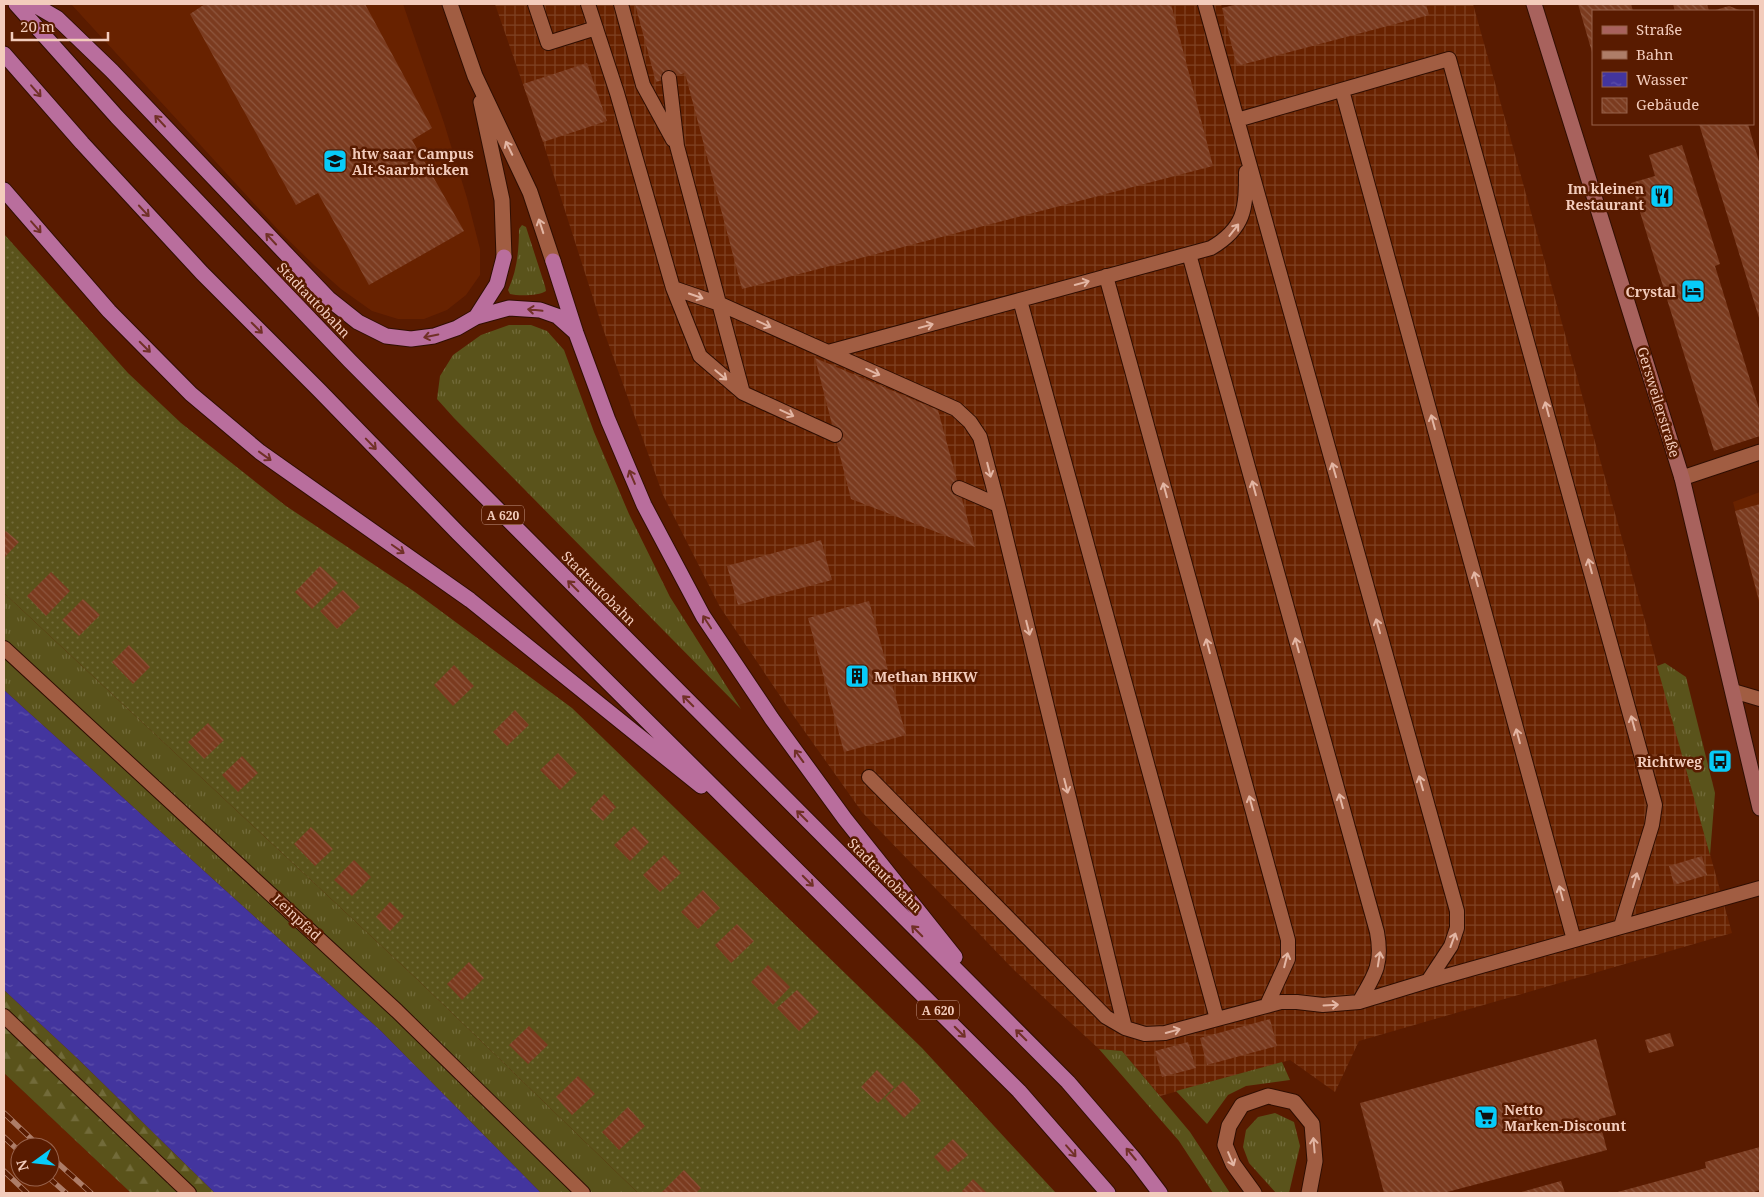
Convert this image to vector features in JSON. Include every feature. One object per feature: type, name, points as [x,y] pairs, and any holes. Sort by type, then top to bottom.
[{"type":"highway","name":"Stadtautobahn","points":[[16,4],[117,118],[350,361],[1068,1082],[1135,1160],[1160,1193]]},
{"type":"highway","points":[[33,4],[57,18],[112,71],[323,293],[358,322],[386,336],[411,339],[434,336],[457,328],[476,317],[509,308],[540,310],[557,316],[576,333]]},
{"type":"highway","name":"A 620","points":[[4,54],[82,144],[202,273],[472,547],[1019,1091],[1108,1193]]},
{"type":"highway","points":[[4,190],[109,311],[191,394],[260,452],[470,600],[760,834]]},
{"type":"highway","points":[[476,317],[497,284],[504,257]]},
{"type":"highway","points":[[553,261],[576,333],[608,420],[644,506],[703,616],[772,719],[846,819],[1001,1015]]},
{"type":"main road","name":"Gersweilerstraße","points":[[1534,4],[1682,478],[1760,808]]},
{"type":"street","points":[[450,4],[475,76],[530,192],[553,261]]},
{"type":"street","points":[[475,76],[502,200],[504,257]]},
{"type":"street","points":[[1682,478],[1760,452]]},
{"type":"street","points":[[1254,1193],[1233,1164],[1225,1145],[1229,1126],[1242,1105],[1268,1096],[1294,1102],[1312,1124],[1315,1161],[1309,1193]]},
{"type":"lane","points":[[535,4],[548,44],[596,28]]},
{"type":"lane","points":[[588,4],[617,94],[673,288],[700,356],[743,393],[835,435]]},
{"type":"lane","points":[[621,4],[643,85],[677,146]]},
{"type":"lane","points":[[1205,4],[1457,911],[1457,928],[1451,946],[1428,981]]},
{"type":"lane","points":[[1237,120],[1450,59],[1655,805],[1652,825],[1621,926]]},
{"type":"lane","points":[[669,78],[677,146],[743,393]]},
{"type":"lane","points":[[1342,90],[1574,940]]},
{"type":"lane","points":[[828,352],[1211,248],[1227,239],[1239,223],[1245,207],[1246,153]]},
{"type":"lane","points":[[1189,254],[1377,932],[1380,948],[1378,964],[1374,977],[1359,1002]]},
{"type":"lane","points":[[1106,276],[1288,940],[1288,959],[1267,1005]]},
{"type":"lane","points":[[673,288],[720,304],[956,409],[970,422],[980,437],[1125,1028]]},
{"type":"lane","points":[[1020,300],[1218,1019]]},
{"type":"lane","points":[[959,488],[998,505]]},
{"type":"lane","name":"Leinpfad","points":[[4,648],[397,1011],[583,1193]]},
{"type":"lane","points":[[1733,691],[1760,698]]},
{"type":"lane","points":[[869,777],[1106,1016],[1125,1028],[1145,1034],[1165,1033],[1282,1002],[1323,1005],[1359,1002],[1760,888]]},
{"type":"lane","points":[[4,1016],[189,1193]]},
{"type":"shaded area","name":"htw saar Campus Alt-Saarbrücken","points":[[71,4],[403,4],[444,123],[467,198],[480,249],[480,275],[466,295],[447,310],[424,319],[398,319],[372,311],[341,289],[281,233]]},
{"type":"shaded area","points":[[495,4],[1221,4],[1222,8],[1239,4],[1473,4],[1732,933],[1359,1041],[1335,1092],[1290,1060],[1160,1096],[1122,1051],[1099,1049],[1013,969],[862,812],[720,607],[663,495],[602,326],[543,142]]},
{"type":"shaded area","points":[[1760,492],[1760,607],[1733,502]]},
{"type":"shaded area","points":[[4,1073],[131,1193],[4,1193]]},
{"type":"green space","points":[[522,225],[526,227],[545,286],[546,291],[543,293],[514,295],[510,294],[508,290],[515,268],[519,229]]},
{"type":"green space","points":[[4,234],[128,373],[181,423],[286,506],[415,592],[572,708],[922,1048],[1056,1193],[638,1193],[420,982],[4,593]]},
{"type":"green space","points":[[509,325],[531,325],[547,331],[564,350],[594,432],[629,514],[670,597],[741,709],[437,399],[440,376],[453,355],[481,335]]},
{"type":"green space","points":[[4,593],[420,982],[638,1193],[541,1193],[381,1031],[4,690]]},
{"type":"green space","points":[[1665,663],[1686,677],[1715,793],[1710,855],[1657,666]]},
{"type":"green space","points":[[4,990],[77,1058],[215,1193],[131,1193],[4,1073]]},
{"type":"green space","points":[[1099,1049],[1122,1051],[1190,1132],[1230,1193],[1213,1193],[1179,1141]]},
{"type":"green space","points":[[1282,1062],[1290,1080],[1246,1086],[1228,1095],[1207,1124],[1176,1091]]},
{"type":"green space","points":[[1275,1113],[1294,1122],[1300,1146],[1289,1193],[1276,1193],[1249,1163],[1243,1147],[1246,1130],[1258,1117]]},
{"type":"water","points":[[4,690],[381,1031],[541,1193],[215,1193],[77,1058],[4,990]]},
{"type":"building","points":[[205,4],[365,4],[432,128],[412,140],[464,231],[369,285],[318,193],[296,205],[190,14]]},
{"type":"building","points":[[635,4],[1171,4],[1213,166],[742,289],[685,73],[656,82]]},
{"type":"building","points":[[1239,4],[1426,4],[1429,15],[1237,66],[1222,8]]},
{"type":"building","points":[[1578,4],[1631,4],[1633,10],[1592,10],[1592,52]]},
{"type":"building","points":[[1673,4],[1707,4],[1709,10],[1675,10]]},
{"type":"building","points":[[1729,6],[1739,10],[1715,10]]},
{"type":"building","points":[[587,63],[607,121],[543,142],[523,84]]},
{"type":"building","points":[[1699,125],[1748,125],[1760,165],[1760,321]]},
{"type":"building","name":"Crystal","points":[[1682,145],[1720,264],[1715,266],[1760,412],[1760,436],[1714,451],[1631,183],[1655,176],[1649,155]]},
{"type":"building","points":[[815,358],[938,410],[975,547],[851,499]]},
{"type":"building","points":[[1760,504],[1760,604],[1735,511]]},
{"type":"building","points":[[6,531],[19,542],[4,558],[4,533]]},
{"type":"building","points":[[821,540],[832,580],[738,605],[727,566]]},
{"type":"building","points":[[320,566],[338,583],[312,609],[295,592]]},
{"type":"building","points":[[51,572],[70,591],[46,616],[27,596]]},
{"type":"building","points":[[343,590],[360,607],[337,629],[320,611]]},
{"type":"building","points":[[83,599],[100,615],[79,636],[62,620]]},
{"type":"building","name":"Methan BHKW","points":[[869,601],[906,735],[844,752],[808,618]]},
{"type":"building","points":[[129,645],[150,667],[133,684],[112,662]]},
{"type":"building","points":[[454,665],[474,686],[453,706],[434,685]]},
{"type":"building","points":[[515,710],[529,725],[507,746],[493,732]]},
{"type":"building","points":[[208,723],[224,740],[204,759],[188,742]]},
{"type":"building","points":[[558,753],[577,773],[560,790],[540,770]]},
{"type":"building","points":[[242,756],[258,773],[238,792],[222,775]]},
{"type":"building","points":[[604,794],[616,807],[603,821],[590,809]]},
{"type":"building","points":[[634,826],[649,842],[630,861],[614,845]]},
{"type":"building","points":[[311,827],[333,849],[315,866],[294,844]]},
{"type":"building","points":[[664,855],[681,873],[660,892],[643,875]]},
{"type":"building","points":[[1702,856],[1707,875],[1674,885],[1669,866]]},
{"type":"building","points":[[354,860],[371,877],[352,896],[334,880]]},
{"type":"building","points":[[703,890],[720,908],[698,929],[681,912]]},
{"type":"building","points":[[390,902],[404,916],[390,931],[376,917]]},
{"type":"building","points":[[737,924],[754,941],[731,963],[715,945]]},
{"type":"building","points":[[469,962],[484,978],[462,1000],[447,984]]},
{"type":"building","points":[[768,965],[790,987],[773,1005],[751,982]]},
{"type":"building","points":[[797,990],[819,1012],[799,1031],[777,1008]]},
{"type":"building","points":[[1270,1019],[1277,1046],[1207,1065],[1200,1038]]},
{"type":"building","points":[[529,1026],[548,1045],[528,1064],[509,1045]]},
{"type":"building","points":[[1670,1033],[1674,1046],[1649,1053],[1645,1040]]},
{"type":"building","name":"Netto Marken-Discount","points":[[1596,1039],[1616,1115],[1599,1119],[1607,1150],[1447,1193],[1384,1193],[1360,1103]]},
{"type":"building","points":[[1188,1042],[1196,1068],[1162,1077],[1155,1051]]},
{"type":"building","points":[[877,1070],[894,1087],[878,1103],[861,1087]]},
{"type":"building","points":[[578,1076],[595,1094],[572,1115],[556,1097]]},
{"type":"building","points":[[903,1081],[921,1101],[904,1118],[885,1098]]},
{"type":"building","points":[[628,1107],[645,1126],[619,1150],[602,1132]]},
{"type":"building","points":[[953,1139],[968,1155],[948,1172],[934,1157]]},
{"type":"building","points":[[1760,1147],[1760,1190],[1751,1193],[1614,1193],[1706,1168],[1705,1162]]},
{"type":"building","points":[[684,1170],[701,1188],[696,1193],[663,1193],[662,1192]]},
{"type":"building","points":[[973,1179],[987,1193],[964,1193],[962,1191]]},
{"type":"building","points":[[1561,1181],[1565,1193],[1518,1193]]},
{"type":"railway","points":[[4,1113],[29,1137]]},
{"type":"railway","points":[[4,1137],[10,1143]]},
{"type":"railway","points":[[60,1165],[91,1193]]},
{"type":"railway","points":[[4,1171],[27,1193]]},
{"type":"railway","points":[[59,1187],[66,1193]]},
{"type":"place","name":"htw saar Campus Alt-Saarbrücken","points":[[335,161]]},
{"type":"place","name":"Im kleinen Restaurant","points":[[1662,196]]},
{"type":"place","name":"Crystal","points":[[1693,291]]},
{"type":"place","name":"Methan BHKW","points":[[857,676]]},
{"type":"place","name":"Richtweg","points":[[1720,761]]},
{"type":"place","name":"Netto Marken-Discount","points":[[1486,1117]]}]
